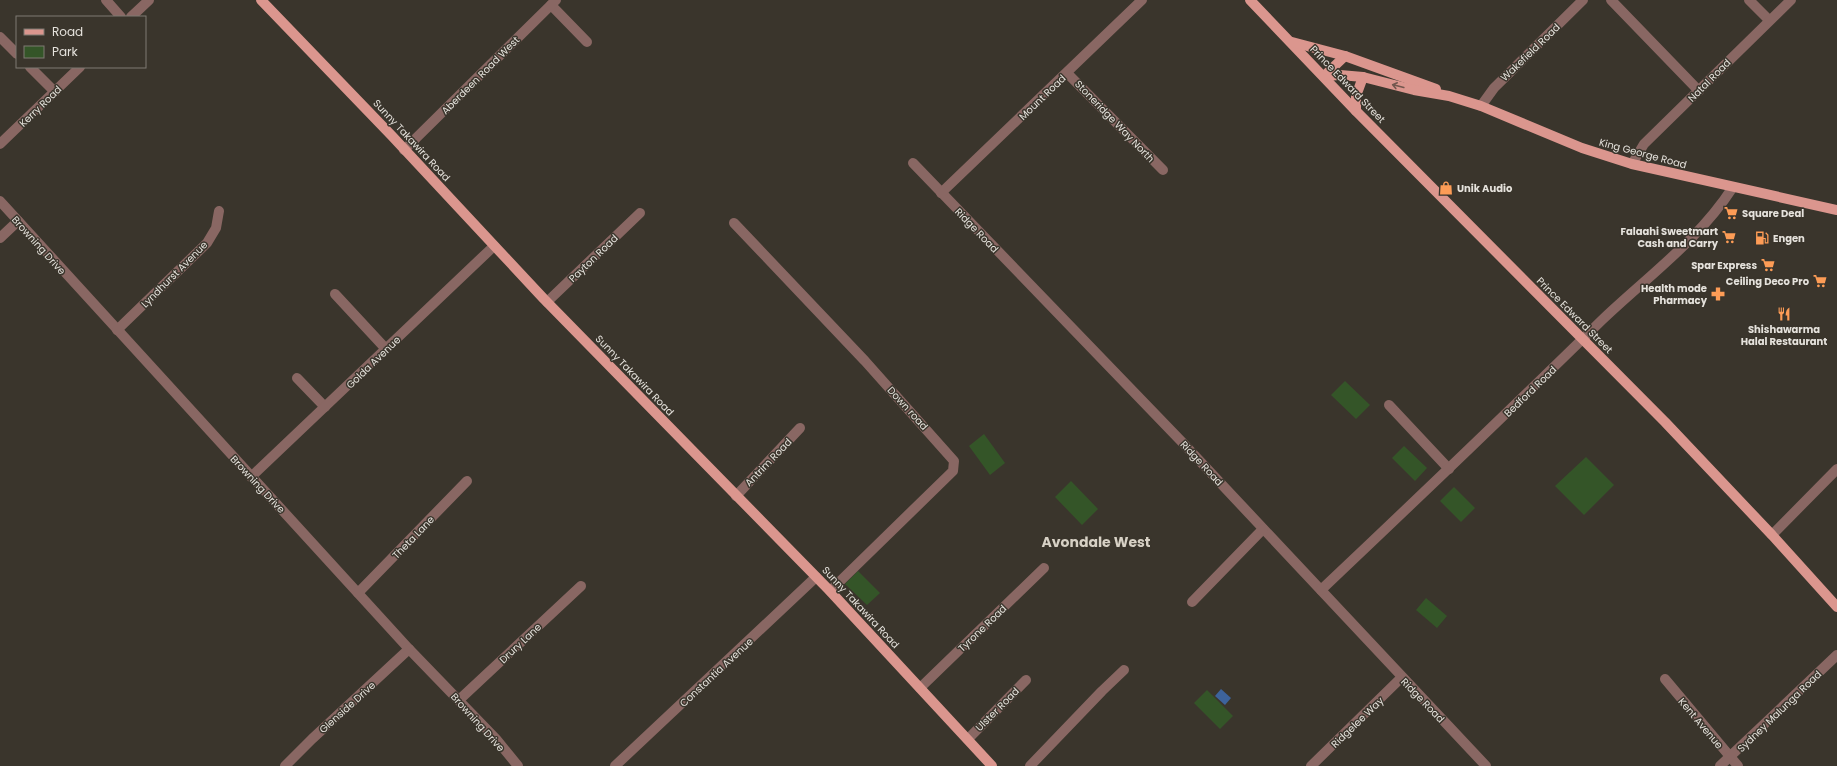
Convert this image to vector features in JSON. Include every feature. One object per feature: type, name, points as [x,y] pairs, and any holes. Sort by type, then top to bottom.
[{"type":"main road","name":"Sunny Takawira Road","points":[[261,0],[547,302],[816,577],[992,766]]},
{"type":"main road","points":[[1250,0],[1292,42]]},
{"type":"main road","name":"King George Road","points":[[1292,42],[1345,56],[1440,91],[1449,96]]},
{"type":"main road","name":"Prince Edward Street","points":[[1292,42],[1356,111],[1648,406],[1772,535],[1837,608]]},
{"type":"main road","points":[[1324,76],[1345,56]]},
{"type":"main road","name":"King George Road","points":[[1324,76],[1340,75],[1363,77],[1414,90],[1449,96],[1481,106],[1582,148],[1632,164],[1837,210]]},
{"type":"main road","points":[[1356,111],[1356,96],[1363,77]]},
{"type":"street","points":[[106,0],[120,16]]},
{"type":"street","points":[[132,16],[149,0]]},
{"type":"street","name":"Mount Road","points":[[941,194],[1142,0]]},
{"type":"street","name":"Wakefield Road","points":[[1481,106],[1494,88],[1583,0]]},
{"type":"street","points":[[1612,0],[1699,91]]},
{"type":"street","points":[[1749,0],[1769,20]]},
{"type":"street","name":"Natal Road","points":[[1632,164],[1644,144],[1791,0]]},
{"type":"street","points":[[554,2],[587,42]]},
{"type":"street","name":"Aberdeen Road West","points":[[404,150],[554,2]]},
{"type":"street","points":[[0,37],[16,53]]},
{"type":"street","points":[[31,68],[55,92]]},
{"type":"street","name":"Kerry Road","points":[[0,144],[79,68]]},
{"type":"street","name":"Stoneridge Way North","points":[[1067,73],[1163,170]]},
{"type":"street","name":"Ridge Road","points":[[913,163],[941,194],[1181,441],[1486,766]]},
{"type":"street","name":"Bedford Road","points":[[1321,590],[1630,294],[1693,238],[1721,206],[1732,187]]},
{"type":"street","name":"Browning Drive","points":[[0,201],[409,650],[459,700],[518,766]]},
{"type":"street","name":"Lyndhurst Avenue","points":[[117,330],[207,243],[216,228],[219,211]]},
{"type":"street","name":"Payton Road","points":[[547,302],[640,213]]},
{"type":"street","points":[[0,238],[18,221]]},
{"type":"street","name":"Down road","points":[[734,223],[865,361],[954,461],[953,471],[830,592]]},
{"type":"street","name":"Golda Avenue","points":[[251,477],[494,246]]},
{"type":"street","points":[[335,294],[386,349]]},
{"type":"street","points":[[297,378],[325,407]]},
{"type":"street","points":[[1388,405],[1449,469]]},
{"type":"street","name":"Antrim Road","points":[[736,496],[800,428]]},
{"type":"street","points":[[1772,535],[1837,469]]},
{"type":"street","name":"Theta Lane","points":[[358,593],[467,481]]},
{"type":"street","points":[[1192,602],[1263,529]]},
{"type":"street","name":"Tyrone Road","points":[[920,688],[1044,568]]},
{"type":"street","name":"Constantia Avenue","points":[[615,766],[816,577]]},
{"type":"street","name":"Drury Lane","points":[[459,700],[581,586]]},
{"type":"street","name":"Glenside Drive","points":[[285,766],[312,738],[409,650]]},
{"type":"street","name":"Sydney Malunga Road","points":[[1720,766],[1837,655]]},
{"type":"street","points":[[1030,766],[1124,670]]},
{"type":"street","name":"Ridgelee Way","points":[[1311,766],[1402,677]]},
{"type":"street","name":"Kent Avenue","points":[[1665,679],[1738,766]]},
{"type":"street","name":"Ulster Road","points":[[968,739],[1026,680]]},
{"type":"green space","points":[[1345,381],[1370,405],[1356,419],[1331,395]]},
{"type":"green space","points":[[984,434],[1005,463],[990,475],[969,446]]},
{"type":"green space","points":[[1404,446],[1427,468],[1415,481],[1392,458]]},
{"type":"green space","points":[[1586,457],[1614,485],[1584,515],[1555,486]]},
{"type":"green space","points":[[1071,481],[1098,509],[1082,525],[1055,497]]},
{"type":"green space","points":[[1454,487],[1475,508],[1461,522],[1440,501]]},
{"type":"green space","points":[[858,571],[880,593],[867,605],[845,584]]},
{"type":"green space","points":[[1426,598],[1447,616],[1437,628],[1416,610]]},
{"type":"green space","points":[[1207,690],[1233,716],[1220,729],[1194,703]]},
{"type":"water","points":[[1221,689],[1231,698],[1225,705],[1215,696]]},
{"type":"place","name":"Unik Audio","points":[[1446,188]]},
{"type":"place","name":"Square Deal","points":[[1731,213]]},
{"type":"place","name":"Falaahi Sweetmart Cash and Carry","points":[[1729,237]]},
{"type":"place","name":"Engen","points":[[1762,238]]},
{"type":"place","name":"Spar Express","points":[[1768,265]]},
{"type":"place","name":"Ceiling Deco Pro","points":[[1820,281]]},
{"type":"place","name":"Health mode Pharmacy","points":[[1718,294]]},
{"type":"place","name":"Shishawarma Halal Restaurant","points":[[1784,314]]},
{"type":"district","name":"Avondale West","points":[[1096,542]]}]
